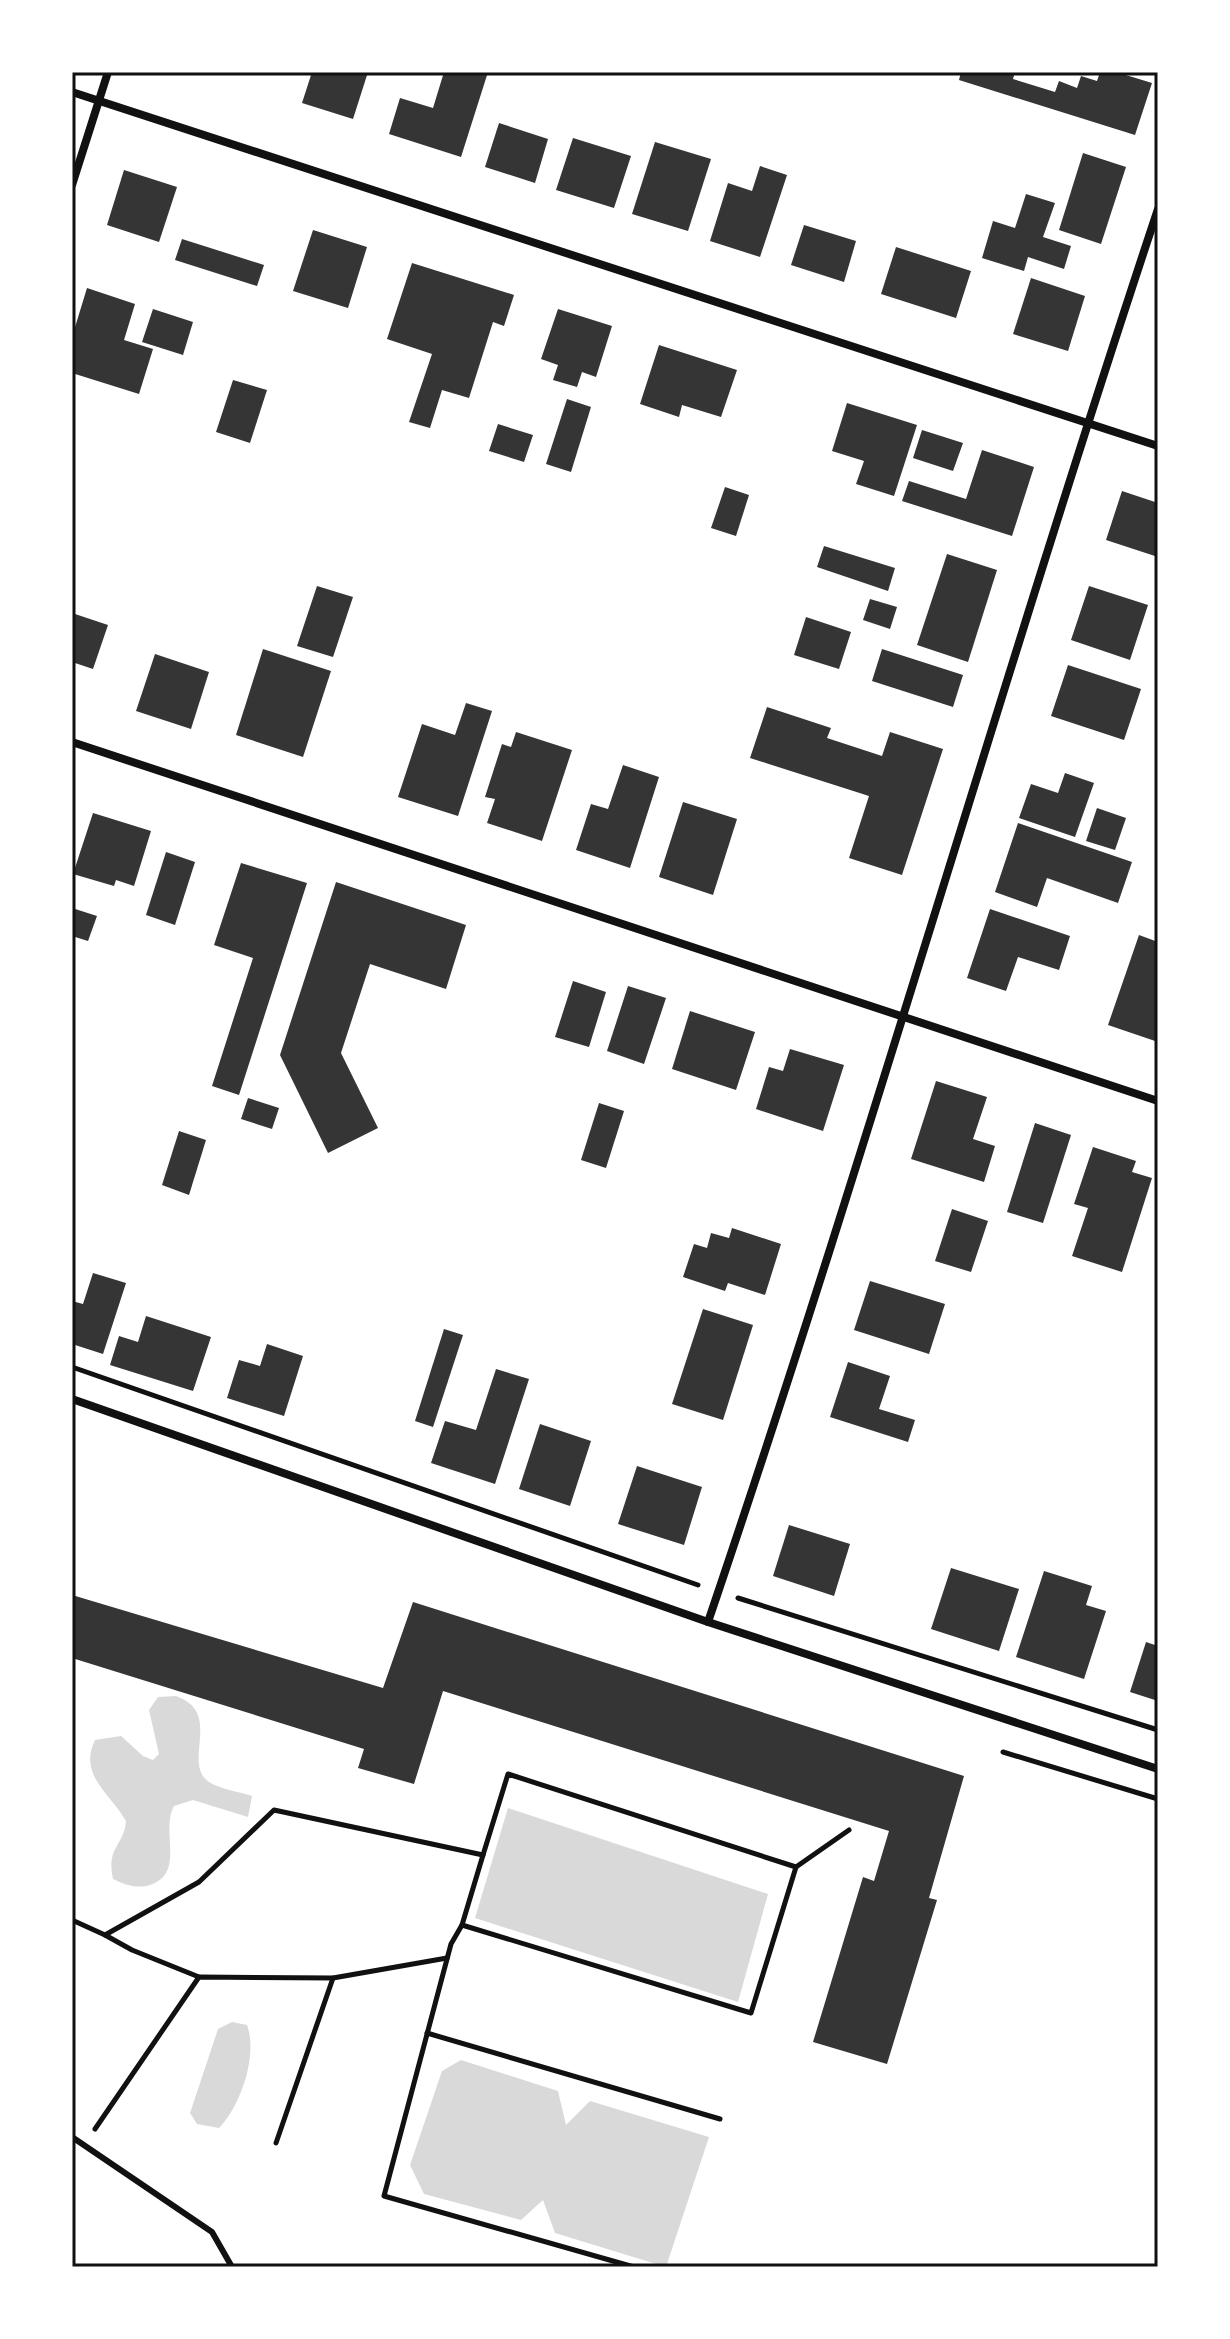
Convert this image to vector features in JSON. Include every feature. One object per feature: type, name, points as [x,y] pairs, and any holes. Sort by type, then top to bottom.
[{"type":"street","points":[[72,185],[108,72]]},
{"type":"street","points":[[72,92],[1158,446]]},
{"type":"street","points":[[708,1622],[905,1014],[1087,423],[1158,209]]},
{"type":"street","points":[[72,742],[905,1014],[1158,1101]]},
{"type":"street","points":[[72,1399],[708,1622],[1158,1769]]},
{"type":"lane","points":[[72,2137],[212,2232],[232,2267]]},
{"type":"path","points":[[72,1367],[718,1592],[1158,1730]]},
{"type":"path","points":[[1003,1752],[1158,1799]]},
{"type":"path","points":[[634,2267],[384,2196],[447,1958],[462,1925],[508,1774],[796,1867]]},
{"type":"path","points":[[105,1935],[199,1882],[274,1810],[483,1855]]},
{"type":"path","points":[[462,1925],[751,2013],[796,1867],[849,1830]]},
{"type":"path","points":[[72,1920],[132,1950],[199,1977],[333,1978],[447,1958]]},
{"type":"path","points":[[85,2143],[199,1977]]},
{"type":"path","points":[[276,2143],[333,1978]]},
{"type":"path","points":[[427,2033],[720,2119]]},
{"type":"shaded area","points":[[176,1696],[190,1704],[197,1714],[202,1774],[209,1782],[252,1796],[248,1817],[193,1800],[174,1806],[170,1816],[170,1861],[167,1871],[150,1885],[131,1886],[113,1879],[112,1860],[126,1821],[93,1774],[91,1752],[95,1740],[121,1736],[143,1756],[153,1760],[159,1754],[149,1710],[158,1697]]},
{"type":"shaded area","points":[[508,1808],[768,1894],[738,2002],[475,1918]]},
{"type":"shaded area","points":[[232,2022],[247,2025],[250,2037],[245,2079],[234,2106],[219,2128],[197,2124],[190,2113],[218,2029]]},
{"type":"shaded area","points":[[461,2060],[558,2091],[566,2125],[590,2101],[709,2137],[666,2267],[555,2233],[543,2200],[521,2220],[424,2194],[410,2165],[442,2071]]},
{"type":"building","points":[[312,72],[368,72],[353,119],[302,103]]},
{"type":"building","points":[[444,72],[488,72],[461,157],[389,134],[400,98],[433,108]]},
{"type":"building","points":[[961,72],[1015,72],[1013,79],[1055,92],[1059,81],[1077,88],[1081,76],[1097,81],[1100,72],[1116,72],[1152,83],[1135,135],[959,80]]},
{"type":"building","points":[[499,123],[548,139],[535,183],[485,167]]},
{"type":"building","points":[[573,138],[631,156],[614,208],[556,190]]},
{"type":"building","points":[[655,142],[711,159],[688,231],[632,214]]},
{"type":"building","points":[[1083,153],[1126,167],[1101,244],[1059,230]]},
{"type":"building","points":[[760,166],[787,175],[760,257],[710,241],[728,183],[752,191]]},
{"type":"building","points":[[124,170],[177,187],[159,242],[107,225]]},
{"type":"building","points":[[1026,194],[1055,203],[1043,237],[1071,246],[1064,269],[1028,257],[1024,271],[982,258],[993,221],[1015,228]]},
{"type":"building","points":[[804,225],[856,241],[844,282],[791,265]]},
{"type":"building","points":[[313,230],[367,247],[348,308],[293,291]]},
{"type":"building","points":[[182,239],[264,265],[257,286],[175,260]]},
{"type":"building","points":[[896,247],[971,271],[956,318],[881,294]]},
{"type":"building","points":[[412,263],[514,295],[504,326],[493,322],[469,398],[442,390],[430,428],[409,422],[432,354],[387,339]]},
{"type":"building","points":[[1031,278],[1085,296],[1068,351],[1013,334]]},
{"type":"building","points":[[87,288],[135,304],[124,340],[153,349],[139,394],[72,373],[72,337]]},
{"type":"building","points":[[153,309],[193,322],[183,355],[142,342]]},
{"type":"building","points":[[558,309],[612,326],[596,377],[582,372],[577,387],[553,380],[558,365],[541,359]]},
{"type":"building","points":[[659,345],[737,370],[721,417],[682,405],[679,417],[640,404]]},
{"type":"building","points":[[233,380],[267,390],[250,443],[216,432]]},
{"type":"building","points":[[567,399],[591,407],[571,472],[546,464]]},
{"type":"building","points":[[847,403],[917,425],[894,496],[856,484],[864,461],[832,451]]},
{"type":"building","points":[[498,424],[533,435],[524,462],[489,451]]},
{"type":"building","points":[[922,430],[963,443],[953,471],[913,458]]},
{"type":"building","points":[[982,450],[1034,467],[1012,536],[902,501],[909,481],[966,499]]},
{"type":"building","points":[[725,487],[749,495],[736,536],[711,528]]},
{"type":"building","points":[[1122,491],[1158,503],[1158,557],[1106,540]]},
{"type":"building","points":[[824,546],[895,568],[888,591],[817,567]]},
{"type":"building","points":[[947,554],[997,570],[968,662],[917,645]]},
{"type":"building","points":[[317,586],[353,597],[333,657],[297,646]]},
{"type":"building","points":[[1089,586],[1148,605],[1130,660],[1071,640]]},
{"type":"building","points":[[870,599],[897,607],[890,629],[863,620]]},
{"type":"building","points":[[72,613],[108,625],[93,669],[72,662]]},
{"type":"building","points":[[806,617],[851,632],[839,669],[794,655]]},
{"type":"building","points":[[263,649],[331,671],[303,757],[236,735]]},
{"type":"building","points":[[882,649],[963,675],[953,707],[872,681]]},
{"type":"building","points":[[155,654],[209,672],[191,729],[136,711]]},
{"type":"building","points":[[1068,665],[1141,689],[1124,740],[1051,716]]},
{"type":"building","points":[[466,703],[492,711],[458,816],[398,797],[422,724],[455,735]]},
{"type":"building","points":[[767,707],[831,728],[827,738],[882,756],[890,732],[943,749],[902,875],[849,858],[869,796],[750,758]]},
{"type":"building","points":[[516,732],[572,750],[542,841],[487,823],[495,799],[485,797],[502,744],[511,747]]},
{"type":"building","points":[[623,765],[659,777],[630,868],[576,850],[591,804],[608,809]]},
{"type":"building","points":[[1065,773],[1094,783],[1075,837],[1019,818],[1031,784],[1058,793]]},
{"type":"building","points":[[683,802],[737,819],[713,895],[659,877]]},
{"type":"building","points":[[1097,808],[1126,818],[1115,850],[1086,841]]},
{"type":"building","points":[[93,813],[151,831],[134,886],[116,880],[114,886],[73,874]]},
{"type":"building","points":[[1018,823],[1132,862],[1118,903],[1047,878],[1037,907],[995,892]]},
{"type":"building","points":[[166,852],[195,862],[175,925],[146,915]]},
{"type":"building","points":[[241,863],[307,883],[239,1095],[212,1086],[253,958],[214,945]]},
{"type":"building","points":[[336,882],[466,925],[446,989],[370,964],[341,1053],[378,1128],[328,1153],[280,1055]]},
{"type":"building","points":[[72,908],[97,916],[88,941],[72,936]]},
{"type":"building","points":[[990,909],[1070,936],[1059,970],[1018,957],[1006,991],[967,978]]},
{"type":"building","points":[[1139,935],[1158,942],[1158,1042],[1108,1025]]},
{"type":"building","points":[[573,981],[606,992],[589,1047],[555,1037]]},
{"type":"building","points":[[628,986],[666,998],[644,1064],[607,1051]]},
{"type":"building","points":[[690,1011],[755,1032],[736,1090],[672,1069]]},
{"type":"building","points":[[790,1049],[844,1065],[823,1131],[756,1109],[769,1067],[783,1071]]},
{"type":"building","points":[[936,1081],[987,1097],[973,1139],[995,1146],[984,1182],[911,1159]]},
{"type":"building","points":[[248,1098],[279,1108],[272,1129],[241,1119]]},
{"type":"building","points":[[599,1103],[624,1111],[606,1168],[581,1160]]},
{"type":"building","points":[[1035,1123],[1071,1135],[1043,1223],[1007,1212]]},
{"type":"building","points":[[179,1131],[206,1140],[189,1195],[162,1185]]},
{"type":"building","points":[[1093,1147],[1136,1161],[1132,1172],[1152,1178],[1122,1272],[1072,1256],[1088,1208],[1074,1204]]},
{"type":"building","points":[[952,1209],[988,1221],[971,1272],[935,1261]]},
{"type":"building","points":[[732,1228],[781,1244],[765,1295],[728,1283],[725,1291],[683,1277],[694,1244],[707,1248],[711,1233],[729,1238]]},
{"type":"building","points":[[93,1273],[126,1283],[103,1354],[72,1344],[72,1301],[83,1304]]},
{"type":"building","points":[[870,1281],[945,1304],[929,1354],[854,1330]]},
{"type":"building","points":[[703,1309],[753,1325],[723,1420],[672,1404]]},
{"type":"building","points":[[146,1316],[211,1337],[193,1391],[110,1365],[119,1336],[138,1342]]},
{"type":"building","points":[[444,1329],[463,1335],[433,1427],[415,1421]]},
{"type":"building","points":[[267,1344],[303,1356],[284,1416],[227,1398],[239,1360],[260,1366]]},
{"type":"building","points":[[848,1362],[890,1376],[879,1409],[915,1420],[908,1442],[830,1417]]},
{"type":"building","points":[[496,1369],[529,1379],[495,1484],[431,1463],[445,1421],[476,1430]]},
{"type":"building","points":[[540,1424],[591,1441],[570,1506],[519,1489]]},
{"type":"building","points":[[637,1466],[702,1487],[684,1545],[618,1524]]},
{"type":"building","points":[[789,1525],[850,1544],[834,1596],[773,1576]]},
{"type":"building","points":[[951,1568],[1019,1589],[999,1651],[931,1629]]},
{"type":"building","points":[[1044,1571],[1092,1586],[1086,1605],[1106,1611],[1084,1679],[1016,1657]]},
{"type":"building","points":[[72,1595],[383,1688],[413,1602],[964,1776],[929,1898],[937,1900],[887,2064],[813,2042],[863,1877],[874,1881],[889,1831],[443,1691],[414,1784],[358,1768],[364,1749],[72,1658]]},
{"type":"building","points":[[1146,1642],[1158,1646],[1158,1701],[1130,1692]]}]
